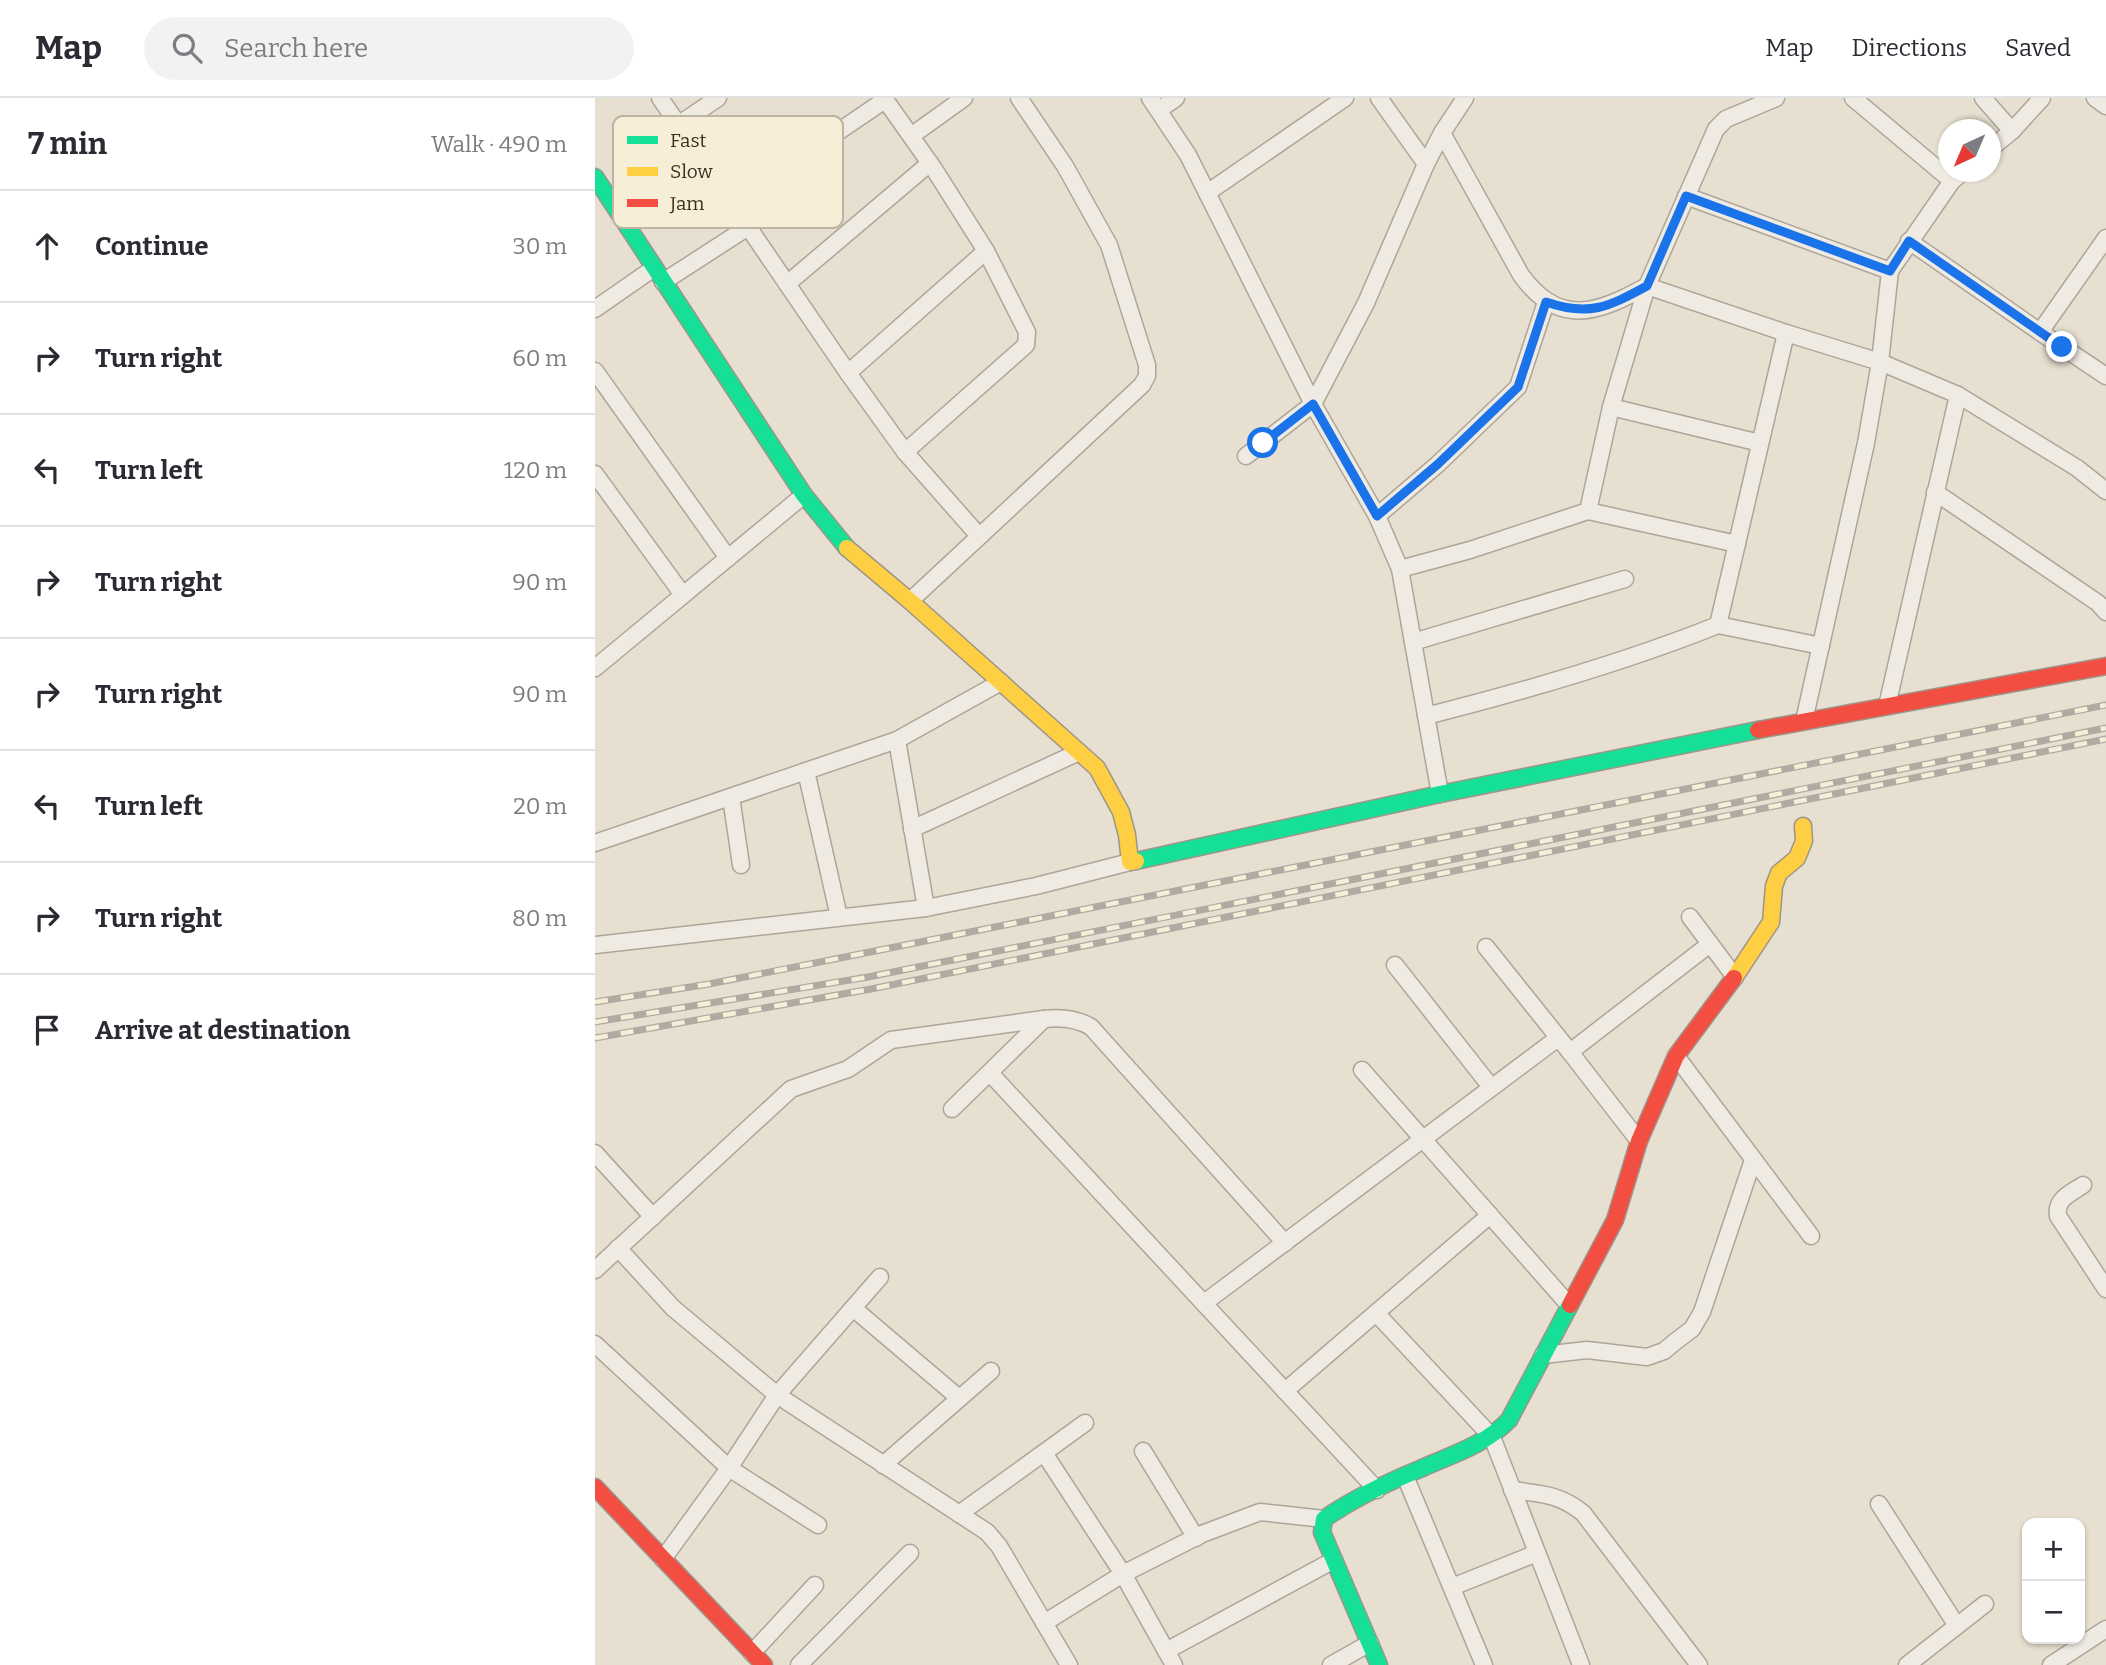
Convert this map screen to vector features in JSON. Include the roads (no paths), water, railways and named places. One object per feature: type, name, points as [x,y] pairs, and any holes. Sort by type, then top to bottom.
[{"type":"street","points":[[660,98],[672,116]]},
{"type":"street","points":[[691,116],[717,98]]},
{"type":"street","points":[[911,136],[964,98]]},
{"type":"street","points":[[910,601],[1142,385],[1147,376],[1147,365],[1109,245],[1065,166],[1019,98]]},
{"type":"street","points":[[1176,98],[1154,104],[1188,155],[1313,404],[1377,516],[1401,569],[1440,794]]},
{"type":"street","points":[[1207,193],[1345,98]]},
{"type":"street","points":[[1379,98],[1426,164]]},
{"type":"street","points":[[1246,456],[1313,404],[1366,303],[1426,164],[1465,98]]},
{"type":"street","points":[[1588,512],[1611,407],[1647,286],[1686,196],[1720,124],[1756,102],[1776,98]]},
{"type":"street","points":[[1853,98],[1938,162]]},
{"type":"street","points":[[1983,98],[2012,131]]},
{"type":"street","points":[[2001,140],[2042,98]]},
{"type":"street","points":[[2095,98],[2106,106]]},
{"type":"street","points":[[843,128],[885,99],[986,251],[1027,332],[1025,345],[905,452]]},
{"type":"street","points":[[1443,133],[1521,275],[1531,289],[1546,302],[1567,309],[1590,310],[1647,286],[1786,334],[1880,362],[1958,395],[2104,485]]},
{"type":"street","points":[[787,284],[930,163]]},
{"type":"street","points":[[595,177],[613,205]]},
{"type":"street","points":[[1804,721],[1866,443],[1880,362],[1890,271],[1953,182]]},
{"type":"street","points":[[1686,196],[1890,271]]},
{"type":"street","points":[[628,228],[804,495],[842,544],[1097,768],[1117,799],[1129,831],[1130,862]]},
{"type":"street","points":[[597,302],[658,275],[746,228]]},
{"type":"street","points":[[749,228],[905,452],[979,536]]},
{"type":"street","points":[[2040,332],[2106,239]]},
{"type":"street","points":[[1909,241],[2106,376]]},
{"type":"street","points":[[848,373],[986,251]]},
{"type":"street","points":[[1377,516],[1438,464],[1518,387],[1546,302]]},
{"type":"street","points":[[1718,625],[1786,334]]},
{"type":"street","points":[[595,371],[728,558]]},
{"type":"street","points":[[1887,706],[1958,395]]},
{"type":"street","points":[[1611,407],[1760,443]]},
{"type":"street","points":[[595,474],[683,595]]},
{"type":"street","points":[[1935,492],[2098,603],[2106,612]]},
{"type":"street","points":[[595,668],[804,495]]},
{"type":"street","points":[[1401,569],[1588,512],[1737,544]]},
{"type":"street","points":[[1413,642],[1625,579]]},
{"type":"street","points":[[1426,716],[1590,671],[1655,650],[1718,625],[1821,646]]},
{"type":"street","points":[[595,945],[926,908],[1036,886],[1130,862],[1440,794],[1804,721],[2106,666]]},
{"type":"street","points":[[595,843],[897,740],[1001,682]]},
{"type":"street","points":[[897,740],[926,908]]},
{"type":"street","points":[[912,829],[1079,752]]},
{"type":"street","points":[[806,771],[839,918]]},
{"type":"street","points":[[731,797],[741,865]]},
{"type":"street","points":[[1044,1623],[1123,1574],[1196,1538],[1260,1512],[1324,1519],[1405,1476],[1492,1437],[1509,1420],[1615,1220],[1639,1141],[1676,1056],[1735,977],[1771,922],[1774,886],[1779,873],[1797,858],[1804,841],[1803,826]]},
{"type":"street","points":[[1690,917],[1735,977]]},
{"type":"street","points":[[1570,1052],[1710,944]]},
{"type":"street","points":[[1486,947],[1639,1141]]},
{"type":"street","points":[[1395,965],[1491,1087]]},
{"type":"street","points":[[952,1110],[1045,1019]]},
{"type":"street","points":[[595,1270],[791,1089],[848,1069],[891,1040],[1045,1019],[1072,1019],[1091,1027],[1285,1243]]},
{"type":"street","points":[[1204,1303],[1558,1038]]},
{"type":"street","points":[[1676,1056],[1811,1236]]},
{"type":"street","points":[[1362,1070],[1569,1306]]},
{"type":"street","points":[[990,1073],[1377,1490]]},
{"type":"street","points":[[595,1154],[653,1217]]},
{"type":"street","points":[[1543,1355],[1587,1350],[1647,1357],[1664,1351],[1692,1329],[1702,1312],[1753,1160]]},
{"type":"street","points":[[2083,1185],[2060,1199],[2058,1216],[2106,1289]]},
{"type":"street","points":[[1285,1391],[1490,1215]]},
{"type":"street","points":[[618,1248],[673,1308],[777,1395],[987,1532],[999,1546],[1069,1665]]},
{"type":"street","points":[[663,1559],[729,1468],[777,1395],[880,1278]]},
{"type":"street","points":[[853,1308],[959,1398]]},
{"type":"street","points":[[1376,1313],[1492,1437],[1581,1665]]},
{"type":"street","points":[[595,1344],[729,1468],[818,1525]]},
{"type":"street","points":[[883,1465],[991,1371]]},
{"type":"street","points":[[959,1514],[1085,1423]]},
{"type":"street","points":[[1143,1451],[1196,1538]]},
{"type":"street","points":[[1044,1453],[1123,1574],[1170,1658],[1334,1560]]},
{"type":"street","points":[[1405,1476],[1484,1665]]},
{"type":"street","points":[[596,1490],[764,1665]]},
{"type":"street","points":[[1512,1490],[1554,1495],[1583,1513],[1699,1665]]},
{"type":"street","points":[[1879,1504],[1957,1626]]},
{"type":"street","points":[[1324,1519],[1322,1532],[1379,1665]]},
{"type":"street","points":[[799,1665],[910,1553]]},
{"type":"street","points":[[1451,1587],[1537,1553]]},
{"type":"street","points":[[752,1653],[815,1586]]},
{"type":"street","points":[[1907,1665],[1985,1604]]},
{"type":"street","points":[[2050,1665],[2106,1629]]},
{"type":"street","points":[[1331,1665],[1370,1643]]},
{"type":"railway","points":[[595,1002],[709,984],[2106,705]]},
{"type":"railway","points":[[595,1022],[868,977],[2106,728]]},
{"type":"railway","points":[[595,1038],[871,989],[2106,739]]}]
